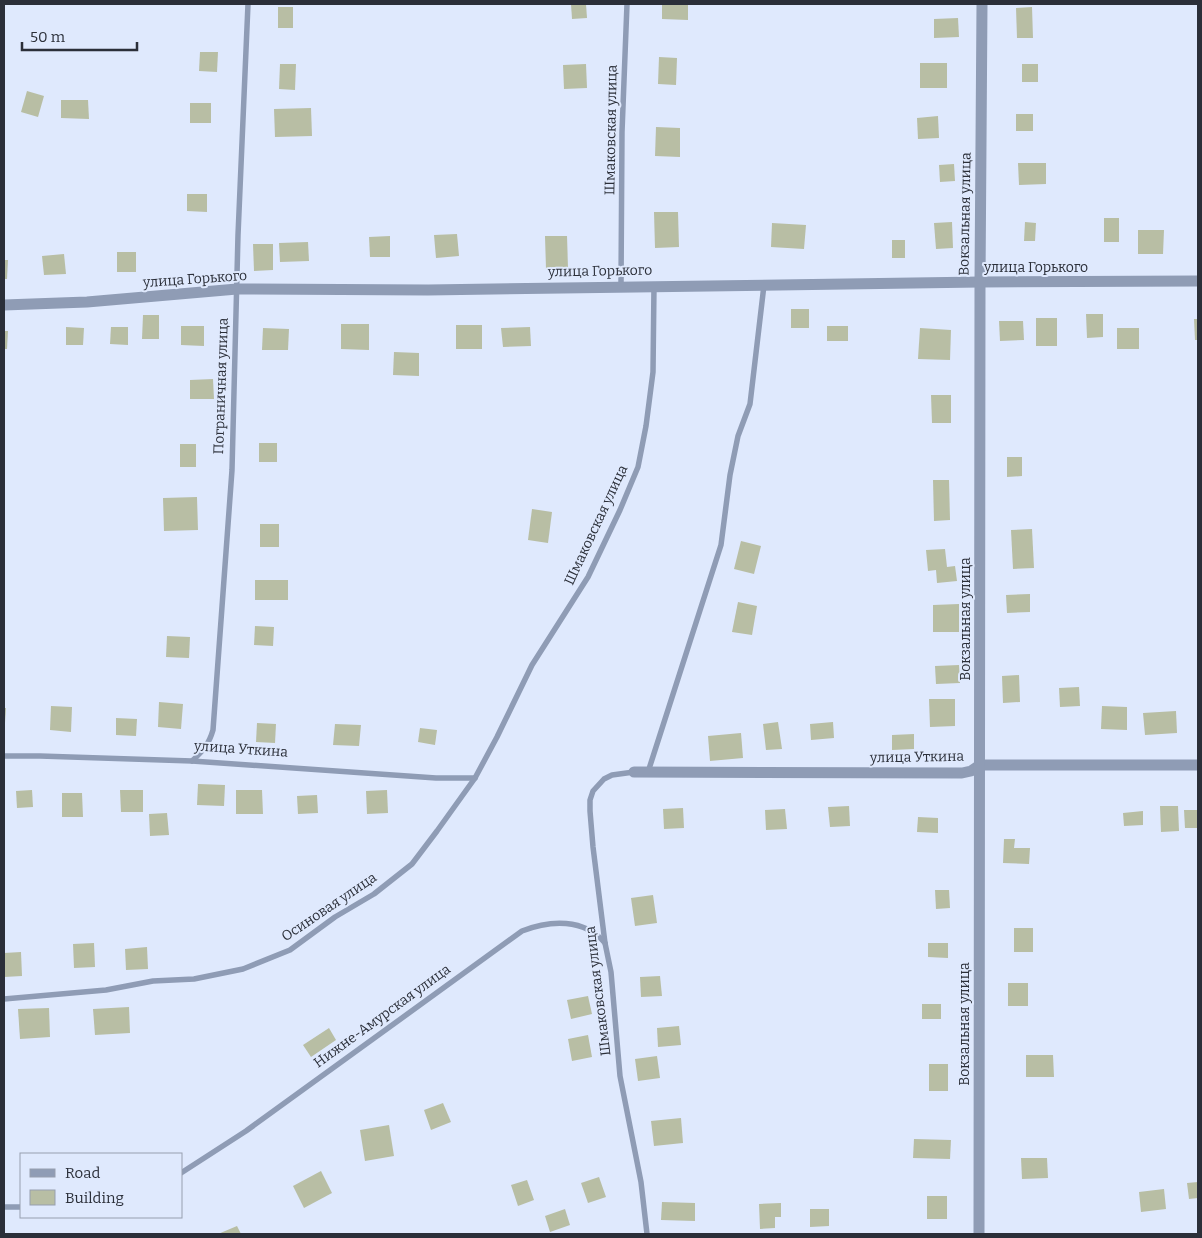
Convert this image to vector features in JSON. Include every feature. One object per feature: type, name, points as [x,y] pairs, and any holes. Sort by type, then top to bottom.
[{"type":"street","name":"Вокзальная улица","points":[[979,1234],[982,4]]},
{"type":"street","name":"улица Горького","points":[[4,305],[87,302],[237,289],[428,290],[980,282],[1198,282]]},
{"type":"street","name":"улица Уткина","points":[[634,772],[962,773],[971,771],[980,765],[1198,765]]},
{"type":"lane","name":"Пограничная улица","points":[[192,760],[204,750],[210,741],[213,730],[232,470],[248,4]]},
{"type":"lane","name":"Шмаковская улица","points":[[621,286],[622,132],[627,4]]},
{"type":"lane","points":[[648,772],[721,545],[732,465],[738,436],[750,404],[764,285]]},
{"type":"lane","name":"Шмаковская улица","points":[[456,803],[475,778],[532,665],[588,577],[638,467],[646,426],[653,372],[654,286]]},
{"type":"lane","name":"улица Уткина","points":[[4,756],[192,760],[436,778],[475,778]]},
{"type":"lane","name":"Шмаковская улица","points":[[634,772],[604,779],[593,790],[590,800],[592,847],[605,943],[611,972],[620,1076],[641,1182],[647,1234]]},
{"type":"lane","name":"Осиновая улица","points":[[4,999],[106,990],[153,981],[194,979],[243,969],[290,950],[335,917],[374,894],[412,864],[456,803]]},
{"type":"lane","name":"Нижне-Амурская улица","points":[[182,1172],[246,1131],[522,931],[551,922],[567,923],[590,929],[599,935],[605,943]]},
{"type":"lane","points":[[4,1207],[20,1207]]},
{"type":"building","points":[[571,4],[586,4],[587,18],[572,19]]},
{"type":"building","points":[[662,4],[688,4],[688,20],[662,19]]},
{"type":"building","points":[[278,7],[293,7],[293,28],[278,28]]},
{"type":"building","points":[[1032,7],[1033,38],[1017,38],[1016,8]]},
{"type":"building","points":[[958,18],[959,37],[934,38],[934,19]]},
{"type":"building","points":[[200,52],[218,52],[217,72],[199,71]]},
{"type":"building","points":[[659,57],[677,58],[676,85],[658,84]]},
{"type":"building","points":[[920,63],[947,63],[947,88],[920,88]]},
{"type":"building","points":[[280,64],[296,64],[295,90],[279,89]]},
{"type":"building","points":[[586,64],[587,88],[564,89],[563,65]]},
{"type":"building","points":[[1022,64],[1038,64],[1038,82],[1022,82]]},
{"type":"building","points":[[27,91],[44,96],[38,117],[21,112]]},
{"type":"building","points":[[61,100],[88,100],[89,119],[61,118]]},
{"type":"building","points":[[190,103],[211,103],[211,123],[190,123]]},
{"type":"building","points":[[311,108],[312,136],[275,137],[274,109]]},
{"type":"building","points":[[1016,114],[1033,114],[1033,131],[1016,131]]},
{"type":"building","points":[[938,116],[939,138],[918,139],[917,118]]},
{"type":"building","points":[[656,127],[680,128],[680,157],[655,156]]},
{"type":"building","points":[[1018,163],[1046,163],[1046,184],[1019,185]]},
{"type":"building","points":[[954,164],[955,181],[940,182],[939,165]]},
{"type":"building","points":[[187,194],[207,194],[207,212],[187,211]]},
{"type":"building","points":[[654,212],[678,212],[679,247],[655,248]]},
{"type":"building","points":[[1104,218],[1119,218],[1119,242],[1104,242]]},
{"type":"building","points":[[952,222],[953,248],[936,249],[934,223]]},
{"type":"building","points":[[1025,222],[1036,223],[1035,241],[1024,241]]},
{"type":"building","points":[[772,223],[806,225],[804,249],[771,247]]},
{"type":"building","points":[[1138,230],[1164,230],[1163,254],[1138,254]]},
{"type":"building","points":[[457,234],[459,256],[436,258],[434,235]]},
{"type":"building","points":[[390,236],[390,257],[370,257],[369,237]]},
{"type":"building","points":[[545,236],[567,236],[568,268],[546,269]]},
{"type":"building","points":[[892,240],[905,240],[905,258],[892,258]]},
{"type":"building","points":[[308,242],[309,261],[280,262],[279,243]]},
{"type":"building","points":[[253,244],[273,244],[273,270],[254,271]]},
{"type":"building","points":[[117,252],[136,252],[136,272],[117,272]]},
{"type":"building","points":[[64,254],[66,274],[44,275],[42,256]]},
{"type":"building","points":[[4,260],[8,260],[7,279],[4,279]]},
{"type":"building","points":[[791,309],[809,309],[809,328],[791,328]]},
{"type":"building","points":[[1086,314],[1103,314],[1103,337],[1087,338]]},
{"type":"building","points":[[143,315],[159,315],[159,339],[142,339]]},
{"type":"building","points":[[1036,318],[1057,318],[1057,346],[1036,346]]},
{"type":"building","points":[[1194,319],[1198,319],[1198,340],[1195,340]]},
{"type":"building","points":[[999,321],[1023,321],[1024,340],[1000,341]]},
{"type":"building","points":[[341,324],[369,324],[369,350],[341,349]]},
{"type":"building","points":[[456,325],[482,325],[482,349],[456,349]]},
{"type":"building","points":[[181,326],[204,326],[204,346],[181,345]]},
{"type":"building","points":[[827,326],[848,326],[848,341],[827,341]]},
{"type":"building","points":[[66,327],[84,328],[83,345],[66,345]]},
{"type":"building","points":[[111,327],[128,327],[128,345],[110,344]]},
{"type":"building","points":[[530,327],[531,346],[503,347],[501,328]]},
{"type":"building","points":[[263,328],[289,329],[288,350],[262,350]]},
{"type":"building","points":[[920,328],[951,330],[950,360],[918,359]]},
{"type":"building","points":[[1117,328],[1139,328],[1139,349],[1117,349]]},
{"type":"building","points":[[4,331],[8,331],[7,349],[4,349]]},
{"type":"building","points":[[394,352],[419,353],[419,376],[393,375]]},
{"type":"building","points":[[213,379],[214,399],[190,399],[190,380]]},
{"type":"building","points":[[931,395],[951,395],[951,423],[932,423]]},
{"type":"building","points":[[259,443],[277,443],[277,462],[259,462]]},
{"type":"building","points":[[180,444],[196,444],[196,467],[180,467]]},
{"type":"building","points":[[1007,457],[1022,457],[1022,476],[1007,477]]},
{"type":"building","points":[[933,480],[949,480],[950,520],[934,521]]},
{"type":"building","points":[[197,497],[198,530],[164,531],[163,498]]},
{"type":"building","points":[[532,509],[552,512],[548,543],[528,540]]},
{"type":"building","points":[[260,524],[279,524],[279,547],[260,547]]},
{"type":"building","points":[[1032,529],[1034,568],[1013,569],[1011,530]]},
{"type":"building","points":[[741,541],[761,546],[754,574],[734,569]]},
{"type":"building","points":[[945,549],[947,567],[955,566],[957,581],[937,583],[936,570],[928,571],[926,550]]},
{"type":"building","points":[[255,580],[288,580],[288,600],[255,600]]},
{"type":"building","points":[[1030,594],[1030,612],[1007,613],[1006,595]]},
{"type":"building","points":[[738,602],[757,606],[752,635],[732,632]]},
{"type":"building","points":[[959,604],[959,632],[933,632],[933,605]]},
{"type":"building","points":[[255,626],[274,627],[273,646],[254,645]]},
{"type":"building","points":[[167,636],[190,637],[189,658],[166,657]]},
{"type":"building","points":[[959,665],[960,683],[936,684],[935,666]]},
{"type":"building","points":[[1019,675],[1020,702],[1003,703],[1002,676]]},
{"type":"building","points":[[1079,687],[1080,706],[1060,707],[1059,688]]},
{"type":"building","points":[[929,699],[955,699],[955,726],[930,727]]},
{"type":"building","points":[[159,702],[183,704],[181,729],[158,727]]},
{"type":"building","points":[[51,706],[72,707],[71,732],[50,730]]},
{"type":"building","points":[[1102,706],[1127,707],[1127,730],[1101,729]]},
{"type":"building","points":[[4,708],[6,708],[5,723],[4,723]]},
{"type":"building","points":[[1176,711],[1177,733],[1145,735],[1143,713]]},
{"type":"building","points":[[116,718],[137,719],[136,736],[116,735]]},
{"type":"building","points":[[778,722],[782,749],[766,750],[763,724]]},
{"type":"building","points":[[833,722],[834,738],[811,740],[810,724]]},
{"type":"building","points":[[257,723],[276,724],[275,743],[256,742]]},
{"type":"building","points":[[335,724],[361,725],[359,746],[333,745]]},
{"type":"building","points":[[420,728],[437,730],[435,745],[418,742]]},
{"type":"building","points":[[741,733],[743,758],[710,761],[708,736]]},
{"type":"building","points":[[914,734],[914,749],[892,750],[892,735]]},
{"type":"building","points":[[198,784],[225,785],[224,806],[197,805]]},
{"type":"building","points":[[32,790],[33,807],[17,808],[16,791]]},
{"type":"building","points":[[120,790],[143,790],[143,812],[121,812]]},
{"type":"building","points":[[236,790],[262,790],[263,814],[236,814]]},
{"type":"building","points":[[387,790],[388,813],[367,814],[366,791]]},
{"type":"building","points":[[62,793],[82,793],[83,817],[62,817]]},
{"type":"building","points":[[317,795],[318,813],[298,814],[297,796]]},
{"type":"building","points":[[849,806],[850,826],[830,827],[828,807]]},
{"type":"building","points":[[1160,806],[1178,806],[1179,831],[1161,832]]},
{"type":"building","points":[[683,808],[684,828],[664,829],[663,809]]},
{"type":"building","points":[[785,809],[787,829],[766,830],[765,810]]},
{"type":"building","points":[[1184,810],[1198,810],[1198,828],[1185,828]]},
{"type":"building","points":[[1143,811],[1143,825],[1124,826],[1123,813]]},
{"type":"building","points":[[167,813],[169,835],[150,836],[149,814]]},
{"type":"building","points":[[918,817],[938,818],[938,833],[917,832]]},
{"type":"building","points":[[1004,839],[1015,839],[1014,848],[1030,848],[1029,864],[1003,863]]},
{"type":"building","points":[[935,890],[949,890],[950,908],[936,909]]},
{"type":"building","points":[[653,895],[657,923],[635,926],[631,898]]},
{"type":"building","points":[[1014,928],[1033,928],[1033,952],[1014,952]]},
{"type":"building","points":[[94,943],[95,967],[74,968],[73,944]]},
{"type":"building","points":[[928,943],[948,943],[948,958],[928,957]]},
{"type":"building","points":[[147,947],[148,969],[126,970],[125,949]]},
{"type":"building","points":[[21,952],[22,976],[4,977],[4,953]]},
{"type":"building","points":[[660,976],[662,996],[641,997],[640,977]]},
{"type":"building","points":[[1008,983],[1028,983],[1028,1006],[1008,1006]]},
{"type":"building","points":[[588,996],[592,1014],[571,1019],[567,1000]]},
{"type":"building","points":[[922,1004],[941,1004],[941,1019],[922,1019]]},
{"type":"building","points":[[129,1007],[130,1033],[95,1035],[93,1009]]},
{"type":"building","points":[[49,1008],[50,1037],[20,1039],[18,1009]]},
{"type":"building","points":[[679,1026],[681,1045],[658,1047],[657,1028]]},
{"type":"building","points":[[329,1028],[336,1040],[311,1057],[303,1045]]},
{"type":"building","points":[[588,1035],[592,1057],[572,1061],[568,1039]]},
{"type":"building","points":[[1026,1055],[1053,1055],[1054,1077],[1026,1077]]},
{"type":"building","points":[[657,1056],[660,1078],[638,1081],[635,1059]]},
{"type":"building","points":[[929,1064],[948,1064],[948,1091],[929,1091]]},
{"type":"building","points":[[443,1103],[451,1122],[431,1130],[424,1110]]},
{"type":"building","points":[[681,1118],[683,1143],[654,1146],[651,1121]]},
{"type":"building","points":[[389,1125],[394,1156],[365,1161],[360,1130]]},
{"type":"building","points":[[914,1139],[951,1140],[950,1159],[913,1158]]},
{"type":"building","points":[[1021,1158],[1047,1158],[1048,1178],[1022,1179]]},
{"type":"building","points":[[321,1171],[332,1193],[304,1208],[293,1186]]},
{"type":"building","points":[[599,1177],[606,1197],[588,1203],[581,1183]]},
{"type":"building","points":[[527,1180],[534,1200],[518,1206],[511,1185]]},
{"type":"building","points":[[1198,1182],[1198,1198],[1189,1199],[1187,1183]]},
{"type":"building","points":[[1164,1189],[1166,1209],[1141,1212],[1139,1192]]},
{"type":"building","points":[[927,1196],[947,1196],[947,1219],[927,1219]]},
{"type":"building","points":[[662,1202],[695,1203],[695,1221],[661,1220]]},
{"type":"building","points":[[781,1203],[781,1217],[775,1217],[775,1228],[760,1229],[759,1204]]},
{"type":"building","points":[[565,1209],[570,1225],[550,1232],[545,1216]]},
{"type":"building","points":[[810,1209],[829,1209],[829,1226],[810,1227]]},
{"type":"building","points":[[237,1226],[241,1234],[218,1234]]}]
